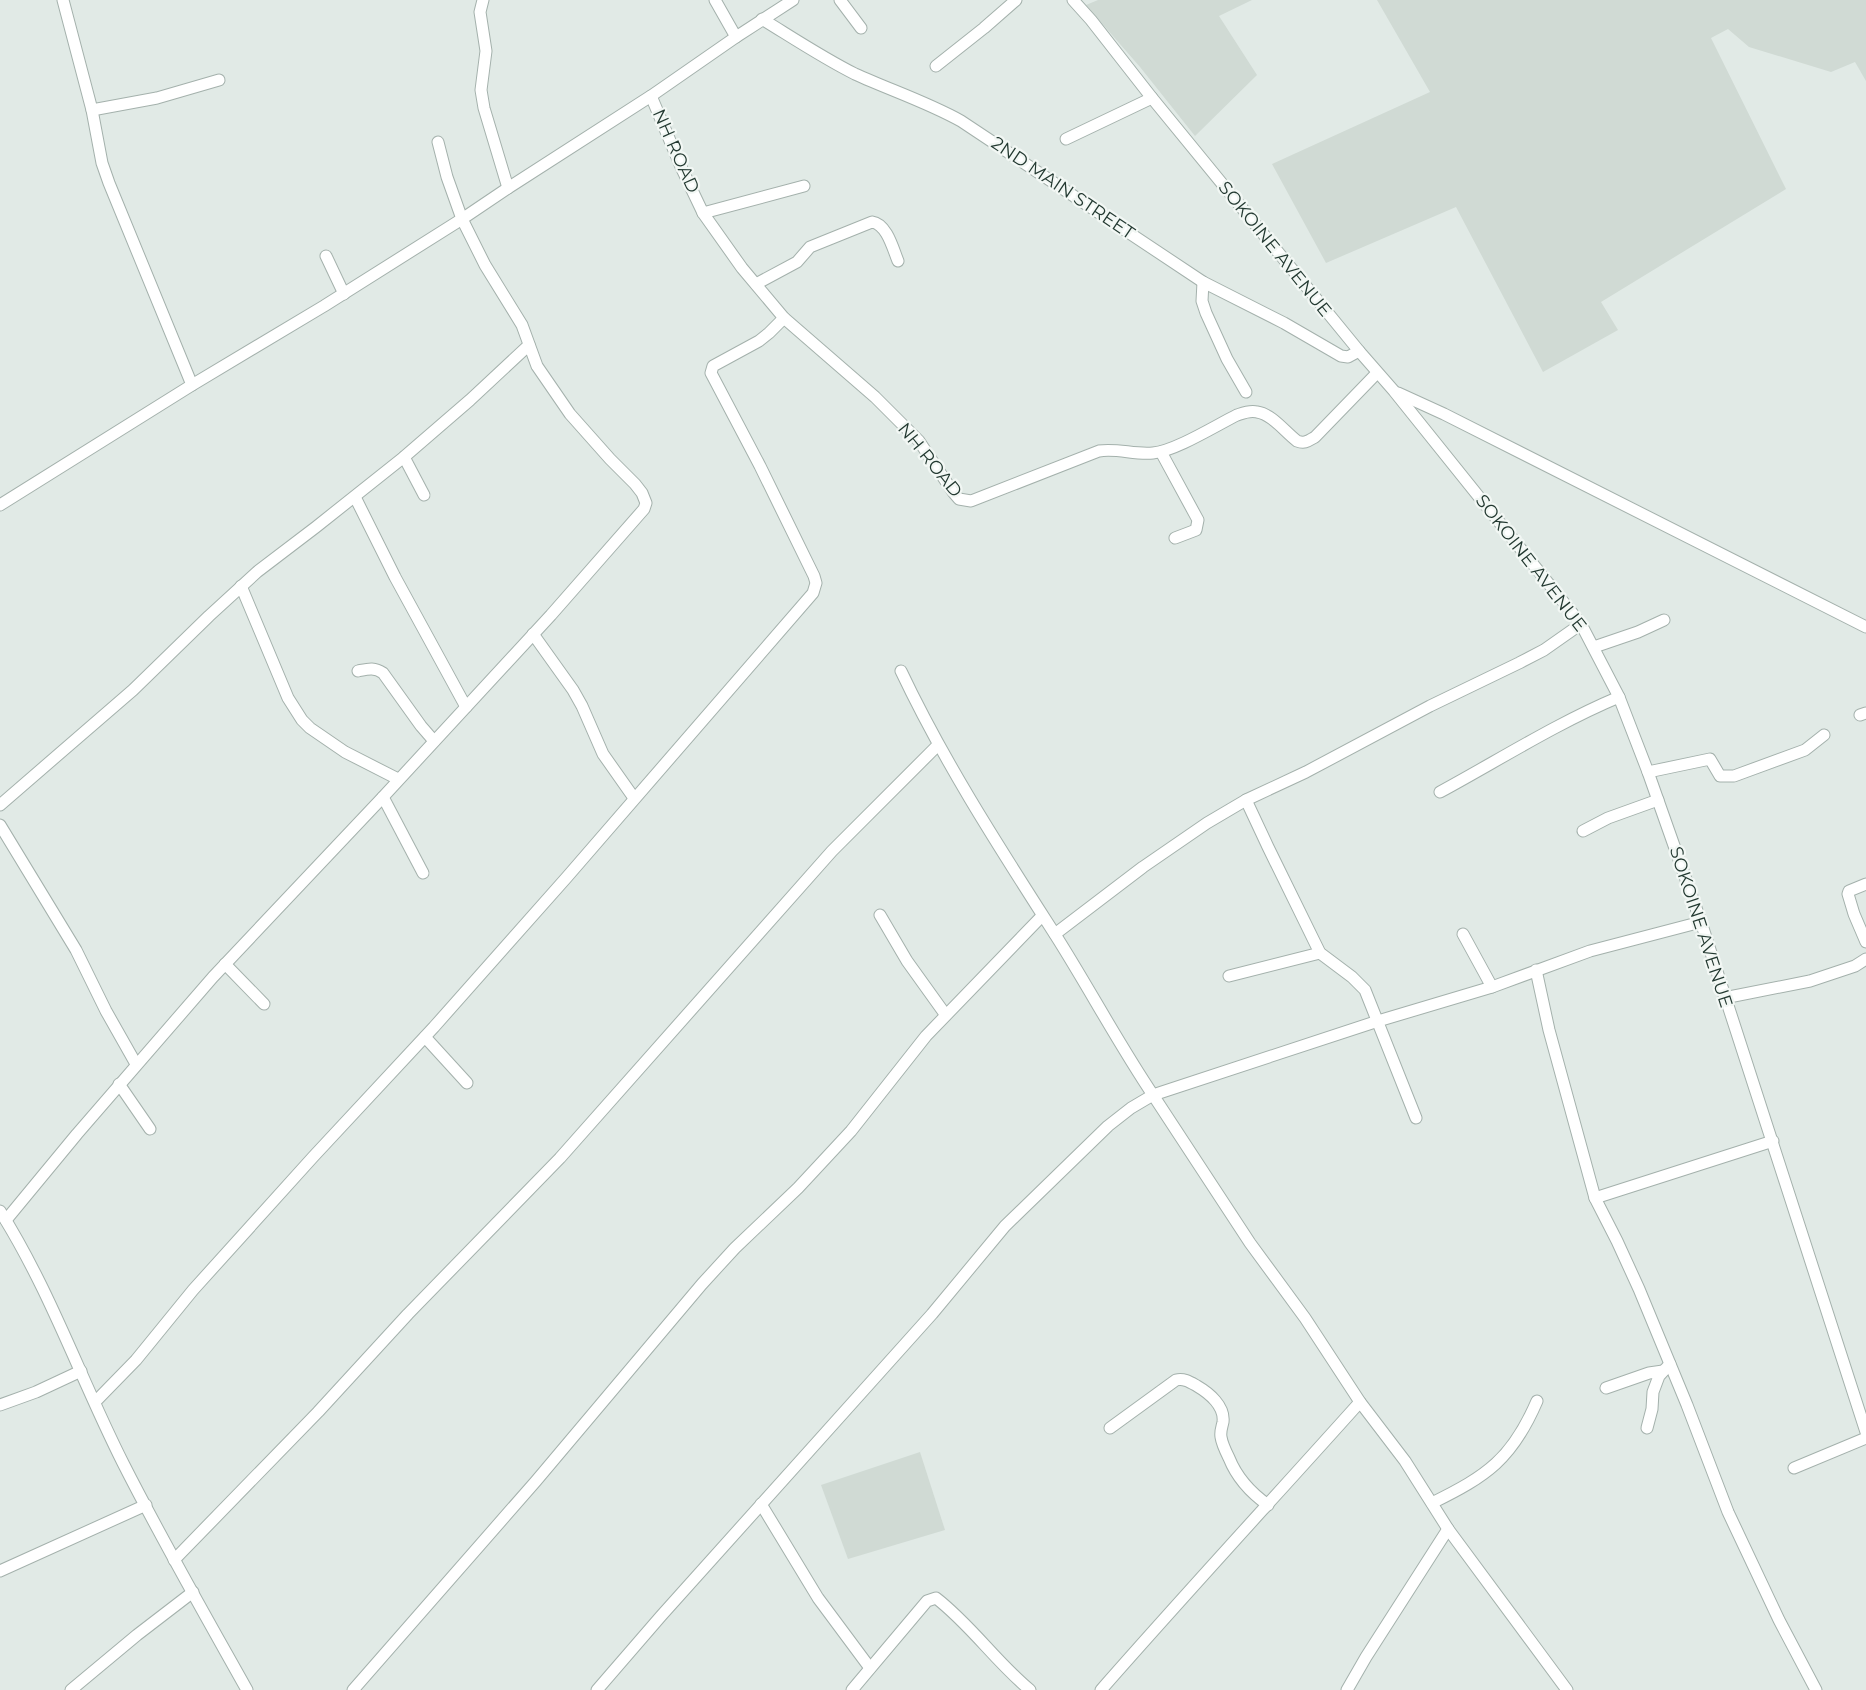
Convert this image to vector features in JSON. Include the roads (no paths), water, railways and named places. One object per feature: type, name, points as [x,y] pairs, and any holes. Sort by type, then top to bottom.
[{"type":"street","points":[[63,0],[92,110],[108,184],[192,385]]},
{"type":"street","points":[[484,0],[480,12],[486,51],[481,90],[484,108],[508,188]]},
{"type":"street","points":[[715,0],[736,37]]},
{"type":"street","points":[[0,505],[192,385],[344,294],[462,219],[651,96],[762,19],[793,0]]},
{"type":"street","points":[[840,0],[861,28]]},
{"type":"street","points":[[936,66],[1016,0]]},
{"type":"street","name":"SOKOINE AVENUE","points":[[1073,0],[1377,373],[1394,391],[1581,624],[1594,647],[1619,696],[1701,922],[1724,998],[1773,1141],[1866,1432]]},
{"type":"street","name":"2ND MAIN STREET","points":[[762,19],[822,56],[854,73],[937,108],[961,121],[1203,282],[1341,356],[1348,357],[1359,351]]},
{"type":"street","points":[[92,110],[157,98],[219,80]]},
{"type":"street","name":"NH ROAD","points":[[651,96],[682,169],[703,212],[727,248],[784,318],[875,397],[919,440],[952,492],[959,499],[971,500],[1099,451],[1113,450],[1142,454],[1161,452],[1236,415],[1249,412],[1258,412],[1272,420],[1297,441],[1307,442],[1315,437],[1377,373]]},
{"type":"street","points":[[1066,139],[1152,98]]},
{"type":"street","points":[[248,1690],[174,1560],[123,1464],[81,1371],[3,1215],[226,964],[384,797],[398,779],[533,634],[644,508],[646,503],[642,493],[585,432],[537,366],[522,325],[489,271],[462,219],[447,177],[438,142]]},
{"type":"street","points":[[703,212],[804,186]]},
{"type":"street","points":[[756,284],[796,262],[810,247],[872,222],[877,223],[883,228],[898,261]]},
{"type":"street","points":[[326,256],[344,294]]},
{"type":"street","points":[[1203,282],[1202,301],[1206,313],[1227,360],[1246,392]]},
{"type":"street","points":[[95,1402],[136,1360],[193,1290],[425,1037],[567,878],[634,798],[813,593],[816,584],[814,576],[760,466],[711,373],[712,366],[759,341],[769,334],[784,318]]},
{"type":"street","points":[[0,805],[133,690],[257,572],[404,457],[499,374],[529,345]]},
{"type":"street","points":[[1394,391],[1444,414],[1866,627]]},
{"type":"street","points":[[1161,452],[1198,520],[1196,530],[1175,538]]},
{"type":"street","points":[[404,457],[424,495]]},
{"type":"street","points":[[355,497],[403,592],[466,707]]},
{"type":"street","points":[[241,586],[288,698],[302,720],[310,728],[344,752],[398,779]]},
{"type":"street","points":[[1594,647],[1638,632],[1664,620]]},
{"type":"street","points":[[1055,934],[1188,835],[1246,800],[1306,772],[1430,706],[1544,650],[1581,624]]},
{"type":"street","points":[[533,634],[573,690],[603,754],[611,768],[634,798]]},
{"type":"street","points":[[358,671],[370,668],[377,669],[382,673],[434,741]]},
{"type":"street","points":[[901,671],[938,745],[1153,1095],[1250,1243],[1305,1318],[1360,1402],[1405,1461],[1448,1529],[1567,1690]]},
{"type":"street","points":[[1440,792],[1531,740],[1619,696]]},
{"type":"street","points":[[1648,772],[1710,759],[1720,776],[1734,776],[1805,750],[1824,735]]},
{"type":"street","points":[[174,1560],[318,1412],[408,1314],[528,1193],[832,851],[938,745]]},
{"type":"street","points":[[384,797],[423,873]]},
{"type":"street","points":[[1246,800],[1320,953],[1347,972],[1365,990],[1416,1118]]},
{"type":"street","points":[[1583,831],[1608,818],[1658,800]]},
{"type":"street","points":[[0,825],[76,950],[106,1012],[136,1064]]},
{"type":"street","points":[[1866,884],[1854,888],[1848,894],[1866,942]]},
{"type":"street","points":[[880,915],[907,961],[945,1014]]},
{"type":"street","points":[[353,1690],[536,1481],[702,1284],[735,1248],[798,1188],[851,1131],[945,1014],[1042,916]]},
{"type":"street","points":[[597,1690],[932,1314],[1005,1226],[1108,1126],[1131,1108],[1153,1095],[1378,1021],[1492,987],[1590,951],[1701,922]]},
{"type":"street","points":[[1463,934],[1492,987]]},
{"type":"street","points":[[1228,976],[1320,953]]},
{"type":"street","points":[[1724,998],[1810,981],[1855,966],[1866,960]]},
{"type":"street","points":[[226,964],[264,1004]]},
{"type":"street","points":[[1536,970],[1549,1030],[1595,1198],[1624,1257],[1666,1368],[1728,1512],[1816,1690]]},
{"type":"street","points":[[425,1037],[467,1083]]},
{"type":"street","points":[[119,1084],[150,1129]]},
{"type":"street","points":[[1595,1198],[1773,1141]]},
{"type":"street","points":[[1606,1388],[1666,1368]]},
{"type":"street","points":[[1647,1428],[1652,1409],[1653,1392],[1659,1376],[1666,1368]]},
{"type":"street","points":[[0,1405],[36,1392],[81,1371]]},
{"type":"street","points":[[1110,1428],[1176,1380],[1180,1379],[1191,1382],[1215,1400],[1222,1415],[1221,1439],[1229,1460],[1244,1484],[1268,1505]]},
{"type":"street","points":[[1432,1503],[1486,1473],[1508,1452],[1520,1434],[1537,1401]]},
{"type":"street","points":[[1101,1690],[1191,1587],[1268,1505],[1360,1402]]},
{"type":"street","points":[[1794,1468],[1866,1438]]},
{"type":"street","points":[[761,1504],[818,1598],[870,1668]]},
{"type":"street","points":[[0,1571],[146,1505]]},
{"type":"street","points":[[1348,1690],[1366,1657],[1448,1529]]},
{"type":"street","points":[[71,1690],[137,1635],[193,1592]]},
{"type":"street","points":[[852,1690],[927,1601],[936,1598],[960,1620],[1015,1678],[1030,1690]]}]
